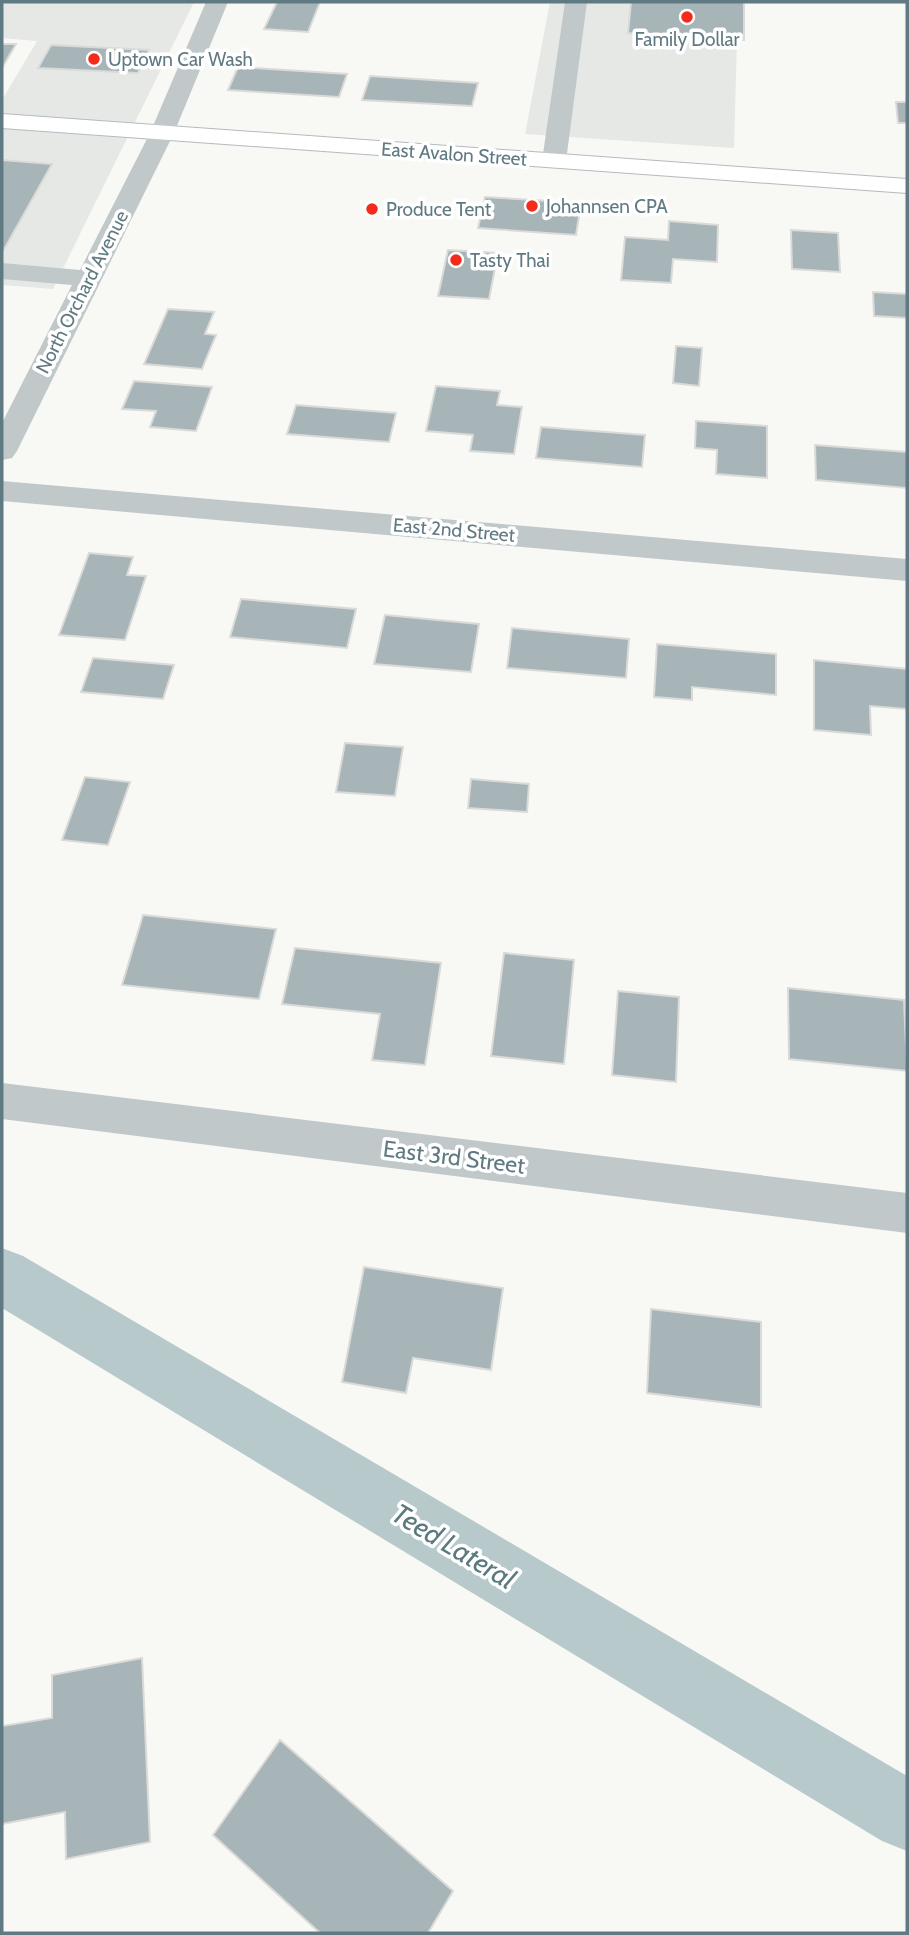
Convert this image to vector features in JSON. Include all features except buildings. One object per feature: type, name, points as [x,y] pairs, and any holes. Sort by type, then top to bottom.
[{"type":"main road","name":"East Avalon Street","points":[[2,121],[907,186]]},
{"type":"street","name":"North Orchard Avenue","points":[[2,451],[162,133],[216,2]]},
{"type":"street","points":[[554,161],[576,2]]},
{"type":"street","points":[[2,271],[88,279]]},
{"type":"street","name":"East 2nd Street","points":[[2,491],[907,570]]},
{"type":"street","name":"East 3rd Street","points":[[2,1101],[907,1213]]},
{"type":"shaded area","points":[[2,2],[194,2],[53,289],[2,285],[2,100],[37,41],[2,38]]},
{"type":"shaded area","points":[[550,2],[738,2],[734,148],[525,134]]},
{"type":"waterway","name":"Teed Lateral","points":[[2,1276],[907,1816]]},
{"type":"place","name":"Family Dollar","points":[[687,17]]},
{"type":"place","name":"Uptown Car Wash","points":[[94,59]]},
{"type":"place","name":"Johannsen CPA","points":[[532,206]]},
{"type":"place","name":"Produce Tent","points":[[372,209]]},
{"type":"place","name":"Tasty Thai","points":[[456,260]]}]
